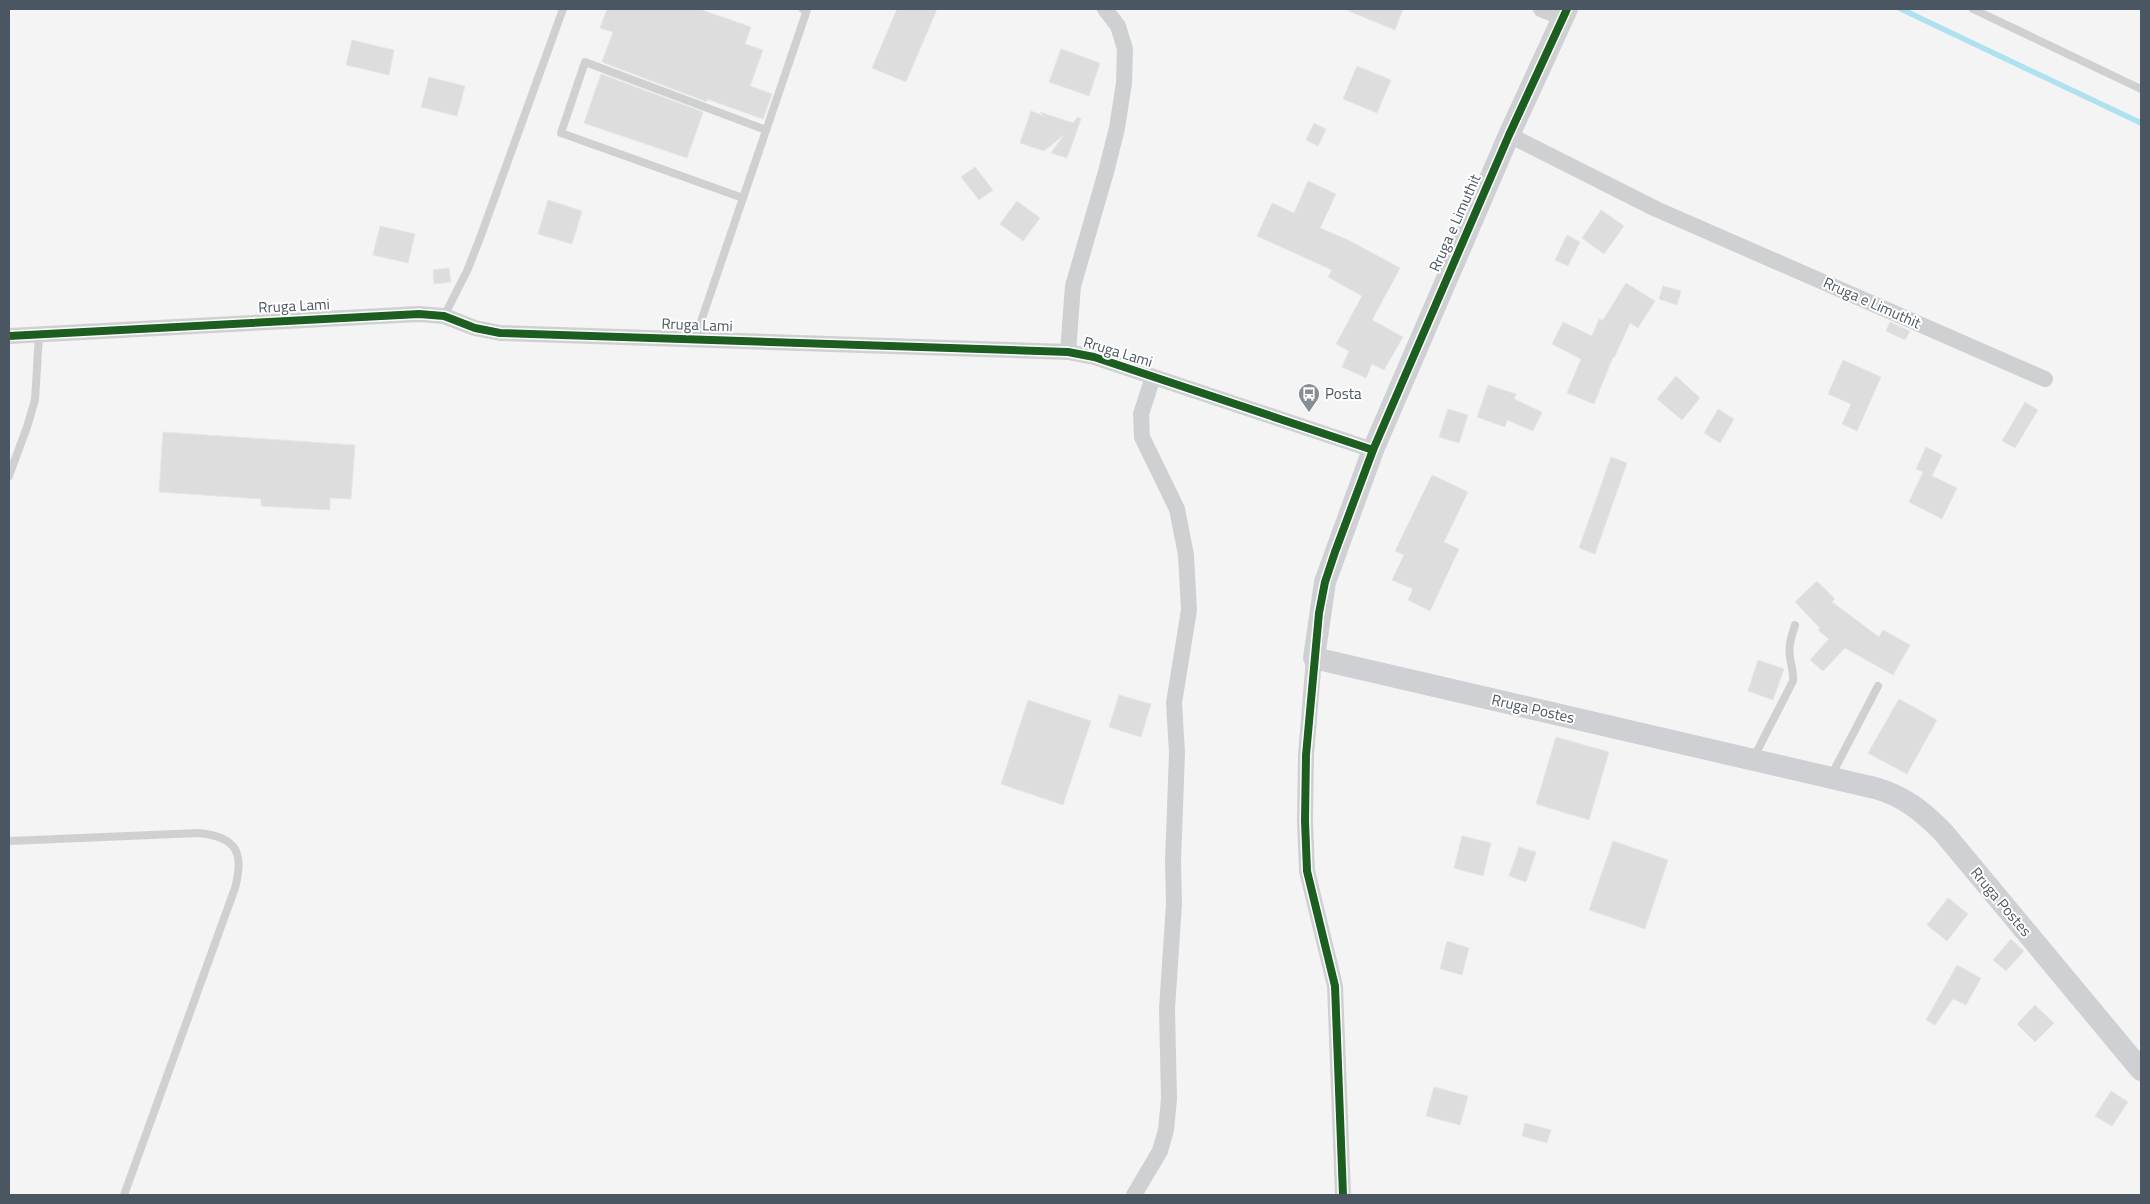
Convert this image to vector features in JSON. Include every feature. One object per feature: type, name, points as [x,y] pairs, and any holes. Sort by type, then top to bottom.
[{"type":"street","points":[[1068,352],[1073,286],[1106,172],[1117,128],[1124,83],[1125,49],[1118,26],[1105,9]]},
{"type":"street","name":"Rruga e Limuthit","points":[[1314,658],[1325,582],[1372,450],[1509,135],[1565,14],[1541,9]]},
{"type":"street","name":"Rruga e Limuthit","points":[[1509,135],[1656,209],[2045,380]]},
{"type":"street","name":"Rruga Lami","points":[[9,336],[389,315],[450,318],[474,328],[500,332],[1068,352],[1094,357],[1372,450]]},
{"type":"street","points":[[1134,1195],[1160,1150],[1166,1130],[1169,1099],[1167,1009],[1174,904],[1173,862],[1177,753],[1174,703],[1189,610],[1186,555],[1177,510],[1142,436],[1141,414],[1153,377]]},
{"type":"street","points":[[1314,658],[1306,756],[1304,821],[1307,871],[1329,953],[1335,986],[1343,1195]]},
{"type":"street","name":"Rruga Postes","points":[[1314,658],[1830,778],[1891,793],[1906,800],[1925,814],[1943,832],[2141,1070]]},
{"type":"lane","points":[[450,318],[563,9]]},
{"type":"lane","points":[[695,339],[807,10],[803,9]]},
{"type":"lane","points":[[1973,9],[2141,89]]},
{"type":"lane","points":[[743,198],[561,133],[585,62],[766,130]]},
{"type":"lane","points":[[9,476],[35,400],[39,335]]},
{"type":"lane","points":[[1752,760],[1793,681],[1794,672],[1789,656],[1789,644],[1796,625]]},
{"type":"lane","points":[[1830,778],[1878,686]]},
{"type":"lane","points":[[9,841],[199,833],[214,834],[235,848],[240,858],[235,888],[124,1195]]},
{"type":"building","points":[[607,9],[699,9],[751,27],[745,44],[763,50],[750,86],[772,94],[763,119],[707,99],[707,102],[602,62],[613,32],[600,28]]},
{"type":"building","points":[[897,9],[937,9],[906,82],[872,68]]},
{"type":"building","points":[[1344,9],[1403,9],[1395,30]]},
{"type":"building","points":[[352,40],[394,50],[389,75],[346,65]]},
{"type":"building","points":[[1061,49],[1100,63],[1089,96],[1049,82]]},
{"type":"building","points":[[1357,66],[1391,80],[1377,113],[1343,99]]},
{"type":"building","points":[[601,74],[703,112],[687,158],[584,123]]},
{"type":"building","points":[[429,77],[465,86],[457,116],[421,107]]},
{"type":"building","points":[[1031,111],[1044,116],[1040,112],[1073,123],[1078,117],[1081,119],[1067,158],[1051,153],[1064,135],[1044,151],[1020,143]]},
{"type":"building","points":[[1314,123],[1326,129],[1318,146],[1306,140]]},
{"type":"building","points":[[975,167],[993,190],[979,200],[961,177]]},
{"type":"building","points":[[1308,181],[1336,194],[1320,228],[1348,240],[1400,268],[1372,320],[1403,337],[1384,370],[1372,364],[1366,378],[1342,367],[1349,351],[1336,344],[1362,296],[1328,277],[1332,270],[1257,236],[1272,203],[1294,213]]},
{"type":"building","points":[[548,200],[582,211],[572,244],[538,234]]},
{"type":"building","points":[[1017,201],[1040,218],[1023,241],[1000,224]]},
{"type":"building","points":[[1601,210],[1624,226],[1604,254],[1582,238]]},
{"type":"building","points":[[380,226],[415,234],[408,263],[373,255]]},
{"type":"building","points":[[1567,235],[1580,242],[1568,266],[1555,260]]},
{"type":"building","points":[[449,268],[451,282],[434,284],[433,270]]},
{"type":"building","points":[[1626,283],[1655,301],[1638,328],[1630,323],[1613,357],[1594,404],[1567,393],[1581,359],[1552,344],[1563,322],[1592,336],[1599,319],[1603,320]]},
{"type":"building","points":[[1663,286],[1681,291],[1677,305],[1659,299]]},
{"type":"building","points":[[1890,322],[1910,331],[1905,340],[1886,331]]},
{"type":"building","points":[[1843,360],[1881,377],[1857,431],[1842,424],[1851,404],[1828,394]]},
{"type":"building","points":[[1676,376],[1700,398],[1682,420],[1657,399]]},
{"type":"building","points":[[1488,385],[1516,394],[1514,399],[1542,412],[1533,431],[1507,420],[1505,427],[1477,417]]},
{"type":"building","points":[[2025,402],[2038,410],[2015,448],[2002,441]]},
{"type":"building","points":[[1448,409],[1468,415],[1459,443],[1439,437]]},
{"type":"building","points":[[1718,409],[1734,419],[1720,443],[1704,433]]},
{"type":"building","points":[[163,432],[355,445],[351,499],[330,498],[330,510],[261,506],[261,499],[159,492]]},
{"type":"building","points":[[1926,447],[1942,455],[1932,476],[1957,488],[1942,519],[1909,502],[1923,472],[1916,469]]},
{"type":"building","points":[[1611,457],[1627,463],[1595,554],[1579,548]]},
{"type":"building","points":[[1432,475],[1468,492],[1444,542],[1459,549],[1430,611],[1408,600],[1413,589],[1392,580],[1404,555],[1395,551]]},
{"type":"building","points":[[1817,581],[1835,599],[1832,602],[1879,637],[1883,630],[1910,645],[1893,675],[1845,648],[1823,671],[1810,660],[1829,639],[1818,630],[1820,628],[1795,602]]},
{"type":"building","points":[[1758,660],[1784,669],[1773,700],[1748,691]]},
{"type":"building","points":[[1119,695],[1151,704],[1141,737],[1109,727]]},
{"type":"building","points":[[1899,699],[1937,720],[1907,774],[1868,753]]},
{"type":"building","points":[[1028,700],[1091,721],[1063,805],[1001,784]]},
{"type":"building","points":[[1556,737],[1609,752],[1589,820],[1536,804]]},
{"type":"building","points":[[1462,836],[1491,843],[1483,876],[1454,868]]},
{"type":"building","points":[[1613,841],[1668,860],[1645,929],[1589,910]]},
{"type":"building","points":[[1519,847],[1536,852],[1526,882],[1509,876]]},
{"type":"building","points":[[1948,898],[1968,914],[1947,941],[1927,925]]},
{"type":"building","points":[[2011,939],[2024,951],[2006,971],[1993,960]]},
{"type":"building","points":[[1447,941],[1469,948],[1462,975],[1440,969]]},
{"type":"building","points":[[1957,965],[1981,978],[1966,1005],[1953,999],[1935,1025],[1926,1020]]},
{"type":"building","points":[[2035,1005],[2054,1023],[2035,1042],[2017,1024]]},
{"type":"building","points":[[1434,1087],[1468,1096],[1460,1125],[1426,1116]]},
{"type":"building","points":[[2111,1091],[2128,1102],[2112,1126],[2095,1116]]},
{"type":"building","points":[[1525,1123],[1551,1130],[1547,1143],[1522,1136]]},
{"type":"waterway","points":[[1901,9],[2141,123]]},
{"type":"cycle path","points":[[1343,1195],[1335,986],[1307,871],[1305,821],[1306,755],[1319,613],[1325,582],[1373,450],[1509,135],[1567,9]]},
{"type":"cycle path","points":[[9,336],[419,314],[444,316],[475,328],[500,333],[1068,352],[1094,357],[1373,450]]},
{"type":"place","name":"Posta","points":[[1309,413]]}]
